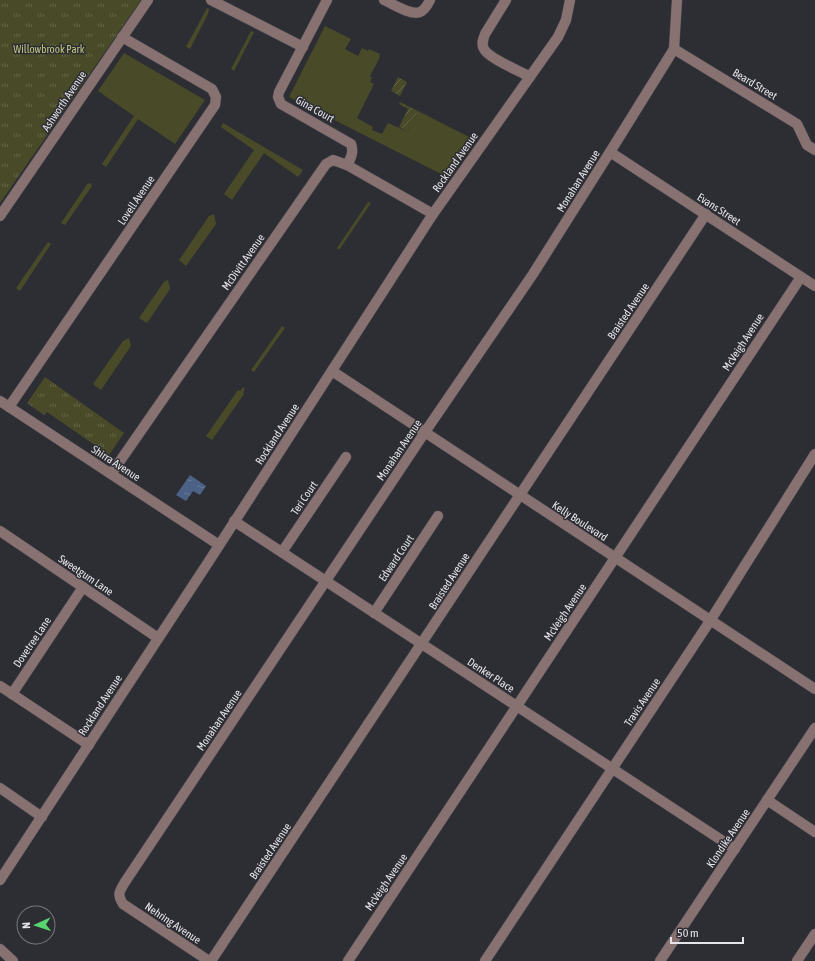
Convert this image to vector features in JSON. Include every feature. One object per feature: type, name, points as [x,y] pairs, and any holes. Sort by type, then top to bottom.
[{"type":"street","name":"Ashworth Avenue","points":[[0,216],[148,0]]},
{"type":"street","points":[[211,0],[303,47]]},
{"type":"street","name":"Gina Court","points":[[327,0],[279,92],[279,100],[281,104],[351,144],[353,149],[352,155],[347,165]]},
{"type":"street","points":[[384,0],[414,13],[420,12],[424,9],[430,0]]},
{"type":"street","points":[[506,0],[485,34],[483,39],[484,49],[491,56],[530,76]]},
{"type":"street","name":"Rockland Avenue","points":[[0,880],[433,214],[563,29],[569,12],[570,0]]},
{"type":"street","name":"Monahan Avenue","points":[[123,904],[119,898],[119,892],[124,882],[425,432],[533,274],[674,48],[677,0]]},
{"type":"street","name":"Lovell Avenue","points":[[9,407],[215,105],[216,96],[212,89],[122,37]]},
{"type":"street","name":"Beard Street","points":[[674,48],[797,124],[808,145],[815,150]]},
{"type":"street","name":"Evans Street","points":[[610,152],[815,286]]},
{"type":"street","name":"McDivitt Avenue","points":[[111,474],[326,164],[333,160],[347,165],[433,214]]},
{"type":"street","name":"Braisted Avenue","points":[[210,961],[422,644],[706,214]]},
{"type":"street","name":"McVeigh Avenue","points":[[348,961],[801,276]]},
{"type":"street","name":"Kelly Boulevard","points":[[332,371],[815,689]]},
{"type":"street","name":"Shirra Avenue","points":[[0,401],[219,545]]},
{"type":"street","name":"Travis Avenue","points":[[485,961],[710,621],[815,454]]},
{"type":"street","name":"Teri Court","points":[[282,552],[346,457]]},
{"type":"street","name":"Edward Court","points":[[374,612],[438,516]]},
{"type":"street","name":"Denker Place","points":[[234,521],[735,850]]},
{"type":"street","name":"Sweetgum Lane","points":[[0,531],[158,638]]},
{"type":"street","name":"Dovetree Lane","points":[[12,694],[83,587]]},
{"type":"street","points":[[0,686],[89,745]]},
{"type":"street","name":"Klondike Avenue","points":[[660,961],[815,728]]},
{"type":"street","points":[[0,788],[42,817]]},
{"type":"street","points":[[767,800],[815,832]]},
{"type":"street","name":"Nehring Avenue","points":[[123,904],[210,961]]},
{"type":"street","points":[[797,961],[815,934]]},
{"type":"street","points":[[0,949],[14,961]]},
{"type":"green space","name":"Willowbrook Park","points":[[0,0],[141,0],[0,203]]},
{"type":"green space","points":[[207,8],[209,9],[208,14],[190,49],[186,47]]},
{"type":"green space","points":[[325,26],[351,39],[345,49],[358,56],[362,48],[368,51],[369,49],[380,54],[380,57],[370,76],[372,78],[370,82],[374,84],[357,118],[373,127],[372,130],[382,134],[388,123],[408,132],[410,121],[415,117],[418,111],[471,138],[445,176],[289,97]]},
{"type":"green space","points":[[251,31],[254,32],[234,71],[231,69]]},
{"type":"green space","points":[[124,53],[205,100],[175,144],[138,119],[106,167],[102,164],[134,116],[98,91]]},
{"type":"green space","points":[[398,77],[407,82],[400,96],[391,91]]},
{"type":"green space","points":[[400,102],[418,111],[415,117],[410,121],[408,132],[399,127],[408,109],[399,104]]},
{"type":"green space","points":[[223,123],[303,170],[298,177],[264,153],[232,200],[224,194],[254,150],[221,127]]},
{"type":"green space","points":[[91,182],[92,186],[65,225],[61,223],[88,183],[90,184]]},
{"type":"green space","points":[[368,202],[371,203],[339,250],[337,248]]},
{"type":"green space","points":[[214,214],[216,224],[186,266],[179,260],[209,216]]},
{"type":"green space","points":[[48,242],[51,244],[20,291],[16,288]]},
{"type":"green space","points":[[168,280],[170,289],[147,323],[139,318],[164,282]]},
{"type":"green space","points":[[282,326],[285,328],[254,372],[251,370]]},
{"type":"green space","points":[[129,338],[131,346],[101,390],[93,384],[123,341]]},
{"type":"green space","points":[[45,377],[124,433],[109,455],[47,412],[44,415],[27,403]]},
{"type":"green space","points":[[243,387],[245,389],[243,392],[244,394],[212,440],[206,436],[238,390],[240,391]]},
{"type":"water","points":[[190,475],[206,486],[200,495],[193,491],[186,501],[176,495]]}]
